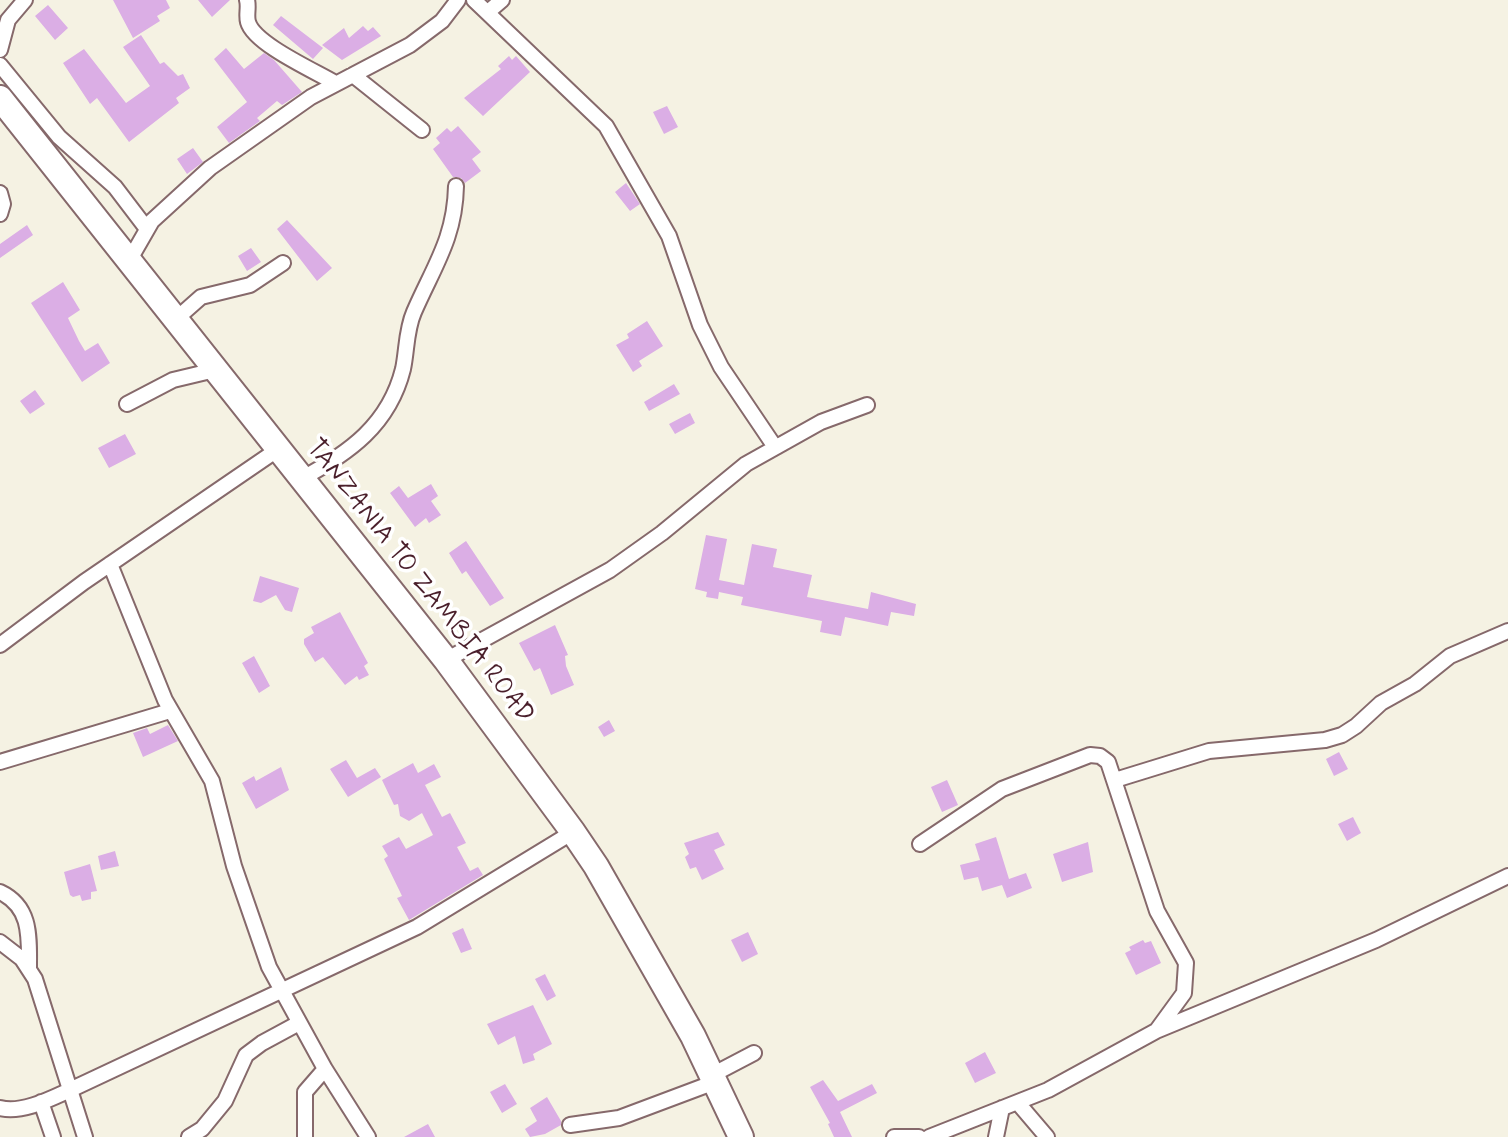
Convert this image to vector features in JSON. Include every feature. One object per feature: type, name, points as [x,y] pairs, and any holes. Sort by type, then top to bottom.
[{"type":"highway","name":"TANZANIA TO ZAMBIA ROAD","points":[[2,105],[446,660],[573,832],[651,961],[741,1137]]},
{"type":"street","points":[[0,50],[8,20],[25,0]]},
{"type":"street","points":[[247,0],[248,22],[255,33],[288,57],[335,83]]},
{"type":"street","points":[[129,261],[147,229],[210,168],[335,83],[387,59],[431,31],[458,0]]},
{"type":"street","points":[[474,0],[593,111],[611,134],[669,236],[700,325],[721,367],[775,447]]},
{"type":"street","points":[[488,12],[502,0]]},
{"type":"street","points":[[0,65],[51,128],[115,187],[147,229]]},
{"type":"street","points":[[353,75],[422,130]]},
{"type":"street","points":[[301,479],[338,459],[362,440],[393,398],[402,370],[413,313],[434,275],[452,228],[456,186]]},
{"type":"street","points":[[0,193],[3,204],[0,214]]},
{"type":"street","points":[[175,320],[201,297],[250,285],[283,263]]},
{"type":"street","points":[[127,404],[173,380],[215,370]]},
{"type":"street","points":[[446,660],[610,570],[662,533],[725,479],[775,447],[821,422],[867,405]]},
{"type":"street","points":[[0,645],[110,564],[277,450]]},
{"type":"street","points":[[110,564],[139,641],[170,710],[212,781],[255,932],[299,1023],[368,1137]]},
{"type":"street","points":[[1115,780],[1209,751],[1325,740],[1342,735],[1381,703],[1415,684],[1450,656],[1508,632]]},
{"type":"street","points":[[0,762],[170,710]]},
{"type":"street","points":[[920,844],[1002,789],[1090,755],[1100,756],[1108,762],[1157,911],[1186,963],[1184,993],[1156,1031]]},
{"type":"street","points":[[1,1110],[41,1102],[72,1090],[417,927],[573,832]]},
{"type":"street","points":[[929,1137],[954,1132],[1156,1031],[1376,940],[1506,882]]},
{"type":"street","points":[[0,892],[13,898],[28,923],[29,970]]},
{"type":"street","points":[[0,942],[22,959],[44,1000],[86,1137]]},
{"type":"street","points":[[189,1137],[202,1129],[225,1101],[246,1055],[299,1023]]},
{"type":"street","points":[[570,1125],[619,1118],[713,1079],[754,1053]]},
{"type":"street","points":[[305,1137],[305,1092],[325,1069]]},
{"type":"street","points":[[41,1102],[52,1137]]},
{"type":"street","points":[[1018,1102],[1046,1137]]},
{"type":"street","points":[[996,1137],[1002,1108]]},
{"type":"street","points":[[894,1137],[919,1137]]},
{"type":"building","points":[[113,0],[166,0],[170,8],[157,16],[160,21],[133,38]]},
{"type":"building","points":[[198,0],[230,0],[212,17]]},
{"type":"building","points":[[48,5],[68,28],[55,40],[35,16]]},
{"type":"building","points":[[281,16],[323,48],[313,59],[273,25]]},
{"type":"building","points":[[363,26],[368,31],[373,27],[381,36],[342,60],[322,45],[344,28],[349,38]]},
{"type":"building","points":[[141,35],[160,64],[164,62],[178,76],[183,74],[190,88],[176,98],[179,103],[129,142],[97,98],[90,104],[63,63],[84,49],[126,103],[150,86],[123,47]]},
{"type":"building","points":[[226,48],[244,69],[264,53],[274,60],[302,92],[282,105],[277,101],[257,118],[260,121],[229,143],[217,127],[247,102],[214,59]]},
{"type":"building","points":[[509,56],[512,60],[516,56],[530,72],[483,116],[464,98],[501,69],[498,66]]},
{"type":"building","points":[[667,106],[678,127],[664,134],[653,112]]},
{"type":"building","points":[[458,126],[481,152],[472,159],[481,171],[465,183],[461,178],[453,177],[433,149],[440,143],[436,138],[447,128],[451,132]]},
{"type":"building","points":[[193,148],[203,162],[187,174],[177,159]]},
{"type":"building","points":[[626,183],[640,204],[630,211],[615,192]]},
{"type":"building","points":[[287,220],[332,268],[317,281],[277,229]]},
{"type":"building","points":[[27,225],[33,235],[0,258],[0,244]]},
{"type":"building","points":[[251,248],[261,262],[247,271],[238,256]]},
{"type":"building","points":[[63,282],[80,310],[68,318],[79,341],[85,351],[98,343],[110,363],[82,382],[31,303]]},
{"type":"building","points":[[647,321],[663,346],[639,361],[642,366],[633,372],[616,345],[629,338],[627,334]]},
{"type":"building","points":[[674,384],[680,394],[649,411],[644,402]]},
{"type":"building","points":[[35,390],[45,404],[30,414],[20,401]]},
{"type":"building","points":[[690,413],[695,423],[675,434],[669,424]]},
{"type":"building","points":[[125,434],[136,454],[109,468],[98,448]]},
{"type":"building","points":[[431,484],[438,496],[431,501],[441,515],[429,523],[426,518],[415,527],[390,493],[399,486],[408,498]]},
{"type":"building","points":[[706,535],[727,539],[719,580],[744,585],[752,544],[777,549],[773,567],[812,575],[807,597],[868,609],[871,592],[916,604],[914,616],[891,612],[888,626],[845,617],[841,636],[820,632],[822,621],[741,605],[743,597],[719,592],[718,599],[706,597],[707,592],[695,589]]},
{"type":"building","points":[[466,541],[504,598],[490,606],[466,571],[462,574],[449,553]]},
{"type":"building","points":[[260,576],[299,588],[292,612],[285,610],[276,595],[261,603],[253,601]]},
{"type":"building","points":[[340,612],[368,663],[364,666],[369,675],[359,680],[357,676],[345,685],[323,657],[315,662],[304,644],[304,639],[314,633],[311,627]]},
{"type":"building","points":[[555,625],[568,655],[565,656],[566,666],[574,685],[551,695],[540,668],[534,671],[519,643]]},
{"type":"building","points":[[254,656],[270,686],[259,693],[242,663]]},
{"type":"building","points":[[609,720],[615,731],[604,737],[598,727]]},
{"type":"building","points":[[168,725],[178,741],[143,757],[133,733],[147,728],[150,734]]},
{"type":"building","points":[[1339,752],[1348,769],[1334,776],[1326,759]]},
{"type":"building","points":[[346,760],[357,778],[375,768],[381,777],[348,797],[330,769]]},
{"type":"building","points":[[413,763],[418,773],[434,764],[441,777],[425,785],[442,817],[450,813],[466,843],[457,847],[470,871],[478,867],[483,875],[409,920],[397,898],[402,896],[384,859],[388,856],[382,846],[399,837],[406,849],[433,835],[422,813],[409,821],[400,816],[398,804],[394,805],[382,780]]},
{"type":"building","points":[[281,767],[289,790],[256,809],[242,783],[254,776],[256,781]]},
{"type":"building","points":[[947,780],[958,805],[942,812],[931,787]]},
{"type":"building","points":[[1353,817],[1361,833],[1347,841],[1338,824]]},
{"type":"building","points":[[718,832],[725,845],[714,850],[724,869],[702,880],[696,867],[690,869],[685,857],[689,854],[684,843]]},
{"type":"building","points":[[996,837],[1009,879],[1026,873],[1032,888],[1007,898],[1002,885],[982,891],[978,877],[964,880],[960,865],[980,860],[975,844]]},
{"type":"building","points":[[1088,842],[1093,872],[1062,882],[1053,854]]},
{"type":"building","points":[[115,851],[119,866],[101,870],[98,856]]},
{"type":"building","points":[[90,864],[97,891],[91,892],[91,899],[82,901],[80,895],[70,895],[64,872]]},
{"type":"building","points":[[463,928],[472,949],[461,953],[452,933]]},
{"type":"building","points":[[748,932],[758,954],[742,962],[731,940]]},
{"type":"building","points":[[1143,940],[1145,943],[1151,941],[1161,963],[1136,975],[1125,953],[1131,950],[1129,947]]},
{"type":"building","points":[[545,974],[556,996],[547,1001],[535,979]]},
{"type":"building","points":[[533,1005],[552,1044],[533,1054],[535,1060],[523,1064],[515,1036],[498,1045],[487,1024]]},
{"type":"building","points":[[985,1052],[996,1073],[975,1083],[965,1063]]},
{"type":"building","points":[[823,1080],[838,1101],[872,1084],[877,1093],[840,1112],[852,1137],[834,1137],[828,1124],[830,1123],[810,1087]]},
{"type":"building","points":[[505,1084],[517,1104],[502,1113],[490,1092]]},
{"type":"building","points":[[547,1097],[561,1125],[545,1134],[530,1137],[525,1129],[537,1121],[530,1108]]},
{"type":"building","points":[[428,1124],[435,1137],[404,1137]]}]
